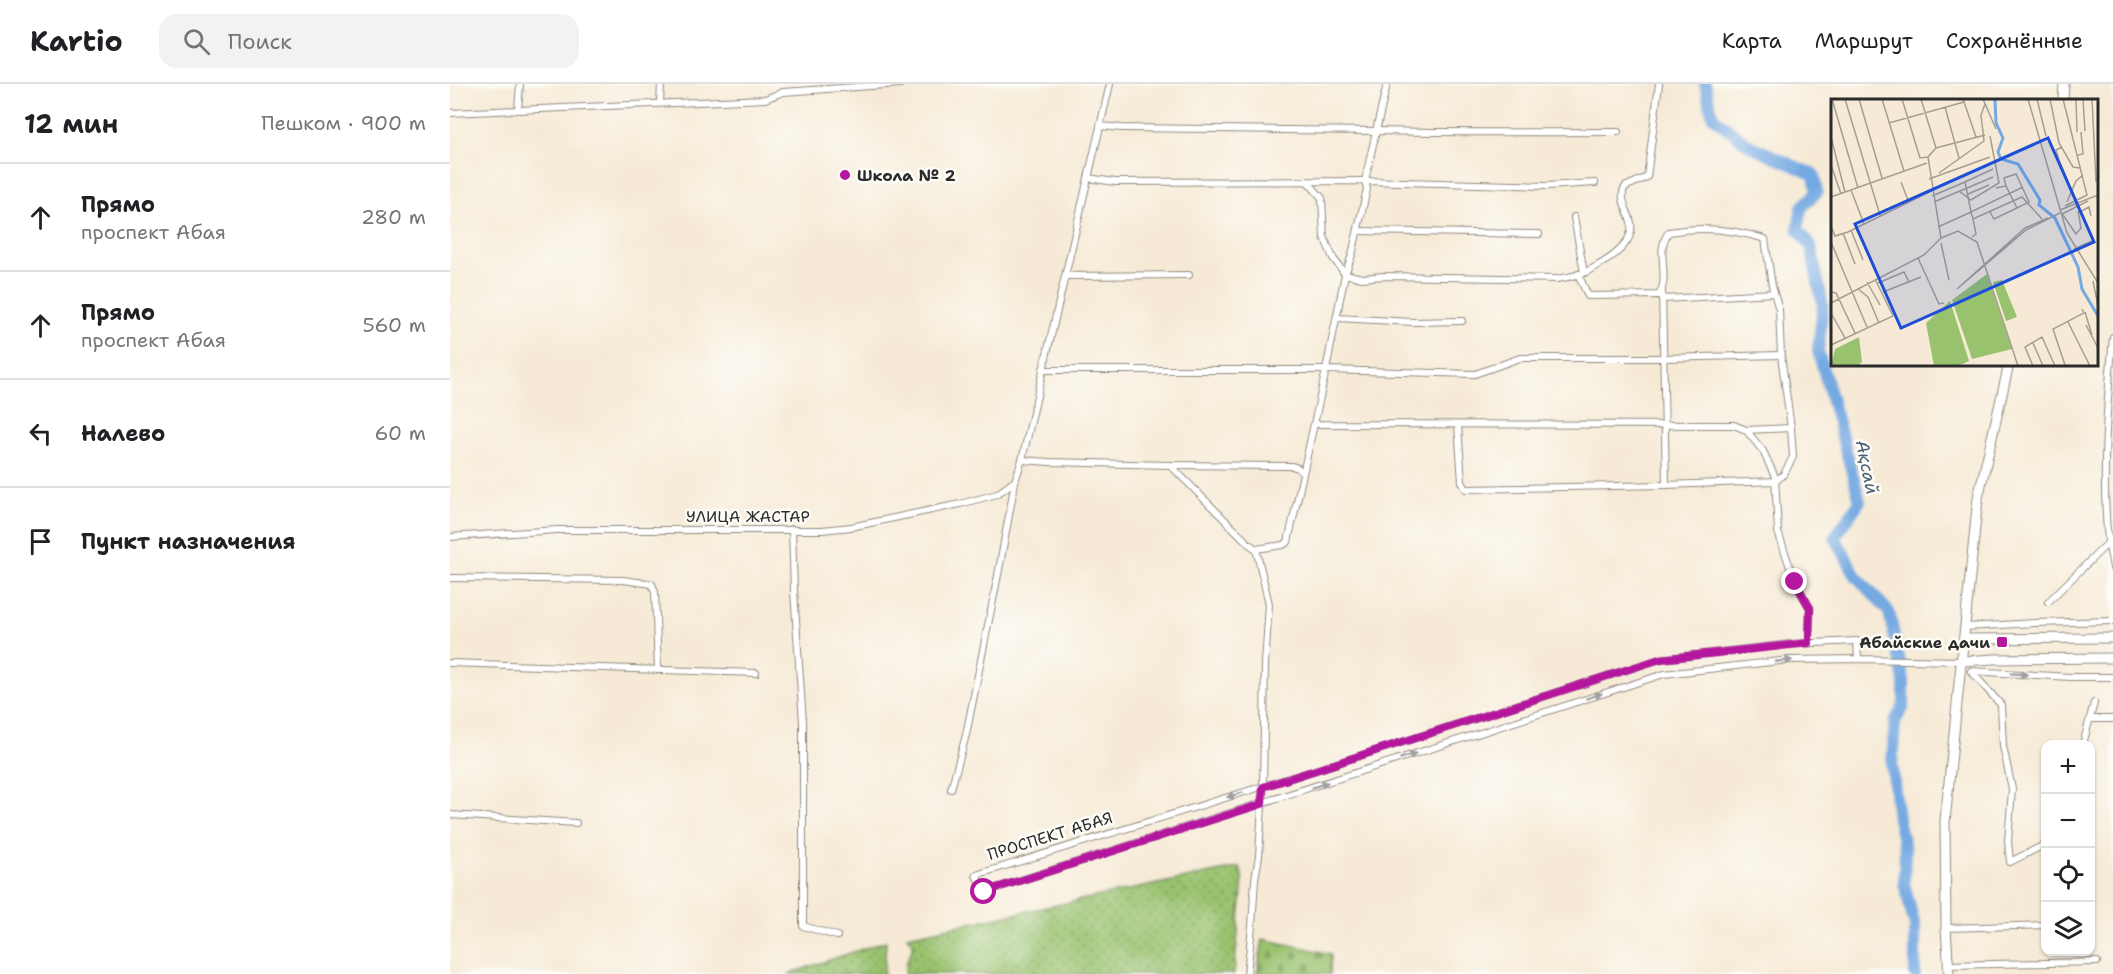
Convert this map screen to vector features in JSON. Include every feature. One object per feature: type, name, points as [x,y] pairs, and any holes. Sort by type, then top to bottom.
[{"type":"main road","points":[[2063,99],[2064,84]]},
{"type":"main road","points":[[1948,970],[1945,820],[1965,667],[1965,639],[1978,498],[2009,366]]},
{"type":"main road","points":[[1965,639],[2113,638]]},
{"type":"main road","name":"ПРОСПЕКТ АБАЯ","points":[[1965,667],[1995,659],[2113,658]]},
{"type":"street","points":[[518,110],[520,84]]},
{"type":"street","points":[[660,103],[662,84]]},
{"type":"street","points":[[450,113],[765,99],[783,92],[900,84]]},
{"type":"street","points":[[951,789],[966,735],[1015,481],[1022,460],[1110,84]]},
{"type":"street","points":[[1256,549],[1283,545],[1288,542],[1345,274],[1353,255],[1367,189],[1365,181],[1387,84]]},
{"type":"street","points":[[1307,181],[1322,198],[1324,237],[1333,258],[1345,274],[1362,278],[1383,276],[1558,279],[1581,273],[1618,252],[1631,235],[1631,224],[1622,195],[1625,187],[1647,177],[1659,84]]},
{"type":"street","points":[[1100,126],[1464,133],[1479,131],[1523,134],[1618,132]]},
{"type":"street","points":[[1088,178],[1115,182],[1365,181],[1548,186],[1595,183]]},
{"type":"street","points":[[1574,217],[1581,273],[1588,296],[1774,293]]},
{"type":"street","points":[[1458,425],[1462,482],[1466,489],[1666,485],[1776,481],[1784,474],[1793,457],[1781,355],[1779,310],[1765,239],[1741,231],[1712,229],[1669,231],[1663,239],[1666,485]]},
{"type":"street","points":[[1358,231],[1539,234]]},
{"type":"street","points":[[1065,276],[1189,275]]},
{"type":"street","points":[[1337,318],[1413,322],[1462,321]]},
{"type":"street","points":[[2113,337],[2108,393],[2105,485],[2113,568]]},
{"type":"street","points":[[1043,370],[1326,370],[1475,374],[1520,358],[1781,355]]},
{"type":"street","points":[[1314,424],[1734,424],[1746,430],[1763,451],[1776,481],[1778,532],[1795,582],[1810,608],[1809,643]]},
{"type":"street","points":[[1746,430],[1791,428]]},
{"type":"street","points":[[1022,460],[1292,466],[1303,473]]},
{"type":"street","points":[[1170,465],[1256,549],[1269,604],[1259,856],[1247,974]]},
{"type":"street","name":"УЛИЦА ЖАСТАР","points":[[450,537],[557,530],[822,530],[851,527],[939,509],[997,494],[1015,481]]},
{"type":"street","points":[[792,530],[803,723],[803,926],[837,936]]},
{"type":"street","points":[[2049,602],[2111,541]]},
{"type":"street","points":[[450,578],[622,580],[652,584],[655,592],[658,670]]},
{"type":"street","points":[[1966,627],[2113,621]]},
{"type":"street","name":"ПРОСПЕКТ АБАЯ","points":[[1858,659],[1857,641],[1809,643],[1660,659],[1263,787],[976,875],[984,892],[1664,674],[1790,660],[1940,661],[1965,667]]},
{"type":"street","points":[[450,663],[756,673]]},
{"type":"street","points":[[1965,667],[2070,677],[2113,677]]},
{"type":"street","points":[[1965,667],[2001,705],[2003,746],[2012,789],[2008,841],[2010,862],[2041,846]]},
{"type":"street","points":[[2084,740],[2094,703]]},
{"type":"street","points":[[2090,719],[2113,719]]},
{"type":"street","points":[[450,815],[576,823]]},
{"type":"street","points":[[1946,928],[2041,925]]},
{"type":"street","points":[[1948,970],[2097,963]]},
{"type":"green space","points":[[1240,867],[1243,880],[1234,974],[905,974],[906,963],[914,945],[907,936]]},
{"type":"green space","points":[[1263,939],[1331,954],[1330,974],[1257,974]]},
{"type":"green space","points":[[886,941],[884,974],[788,974]]},
{"type":"waterway","name":"Ақсай","points":[[1705,84],[1713,117],[1749,145],[1814,175],[1817,192],[1802,207],[1798,229],[1811,246],[1823,307],[1818,351],[1860,501],[1835,537],[1856,576],[1889,612],[1904,681],[1904,706],[1895,721],[1892,764],[1898,819],[1905,849],[1904,883],[1915,926],[1915,974]]},
{"type":"place","name":"Школа № 2","points":[[845,175]]},
{"type":"place","name":"Абайские дачи","points":[[2002,642]]},
{"type":"route","points":[[984,892],[1262,804],[1263,787],[1660,659],[1809,643],[1810,608],[1795,582]]}]
